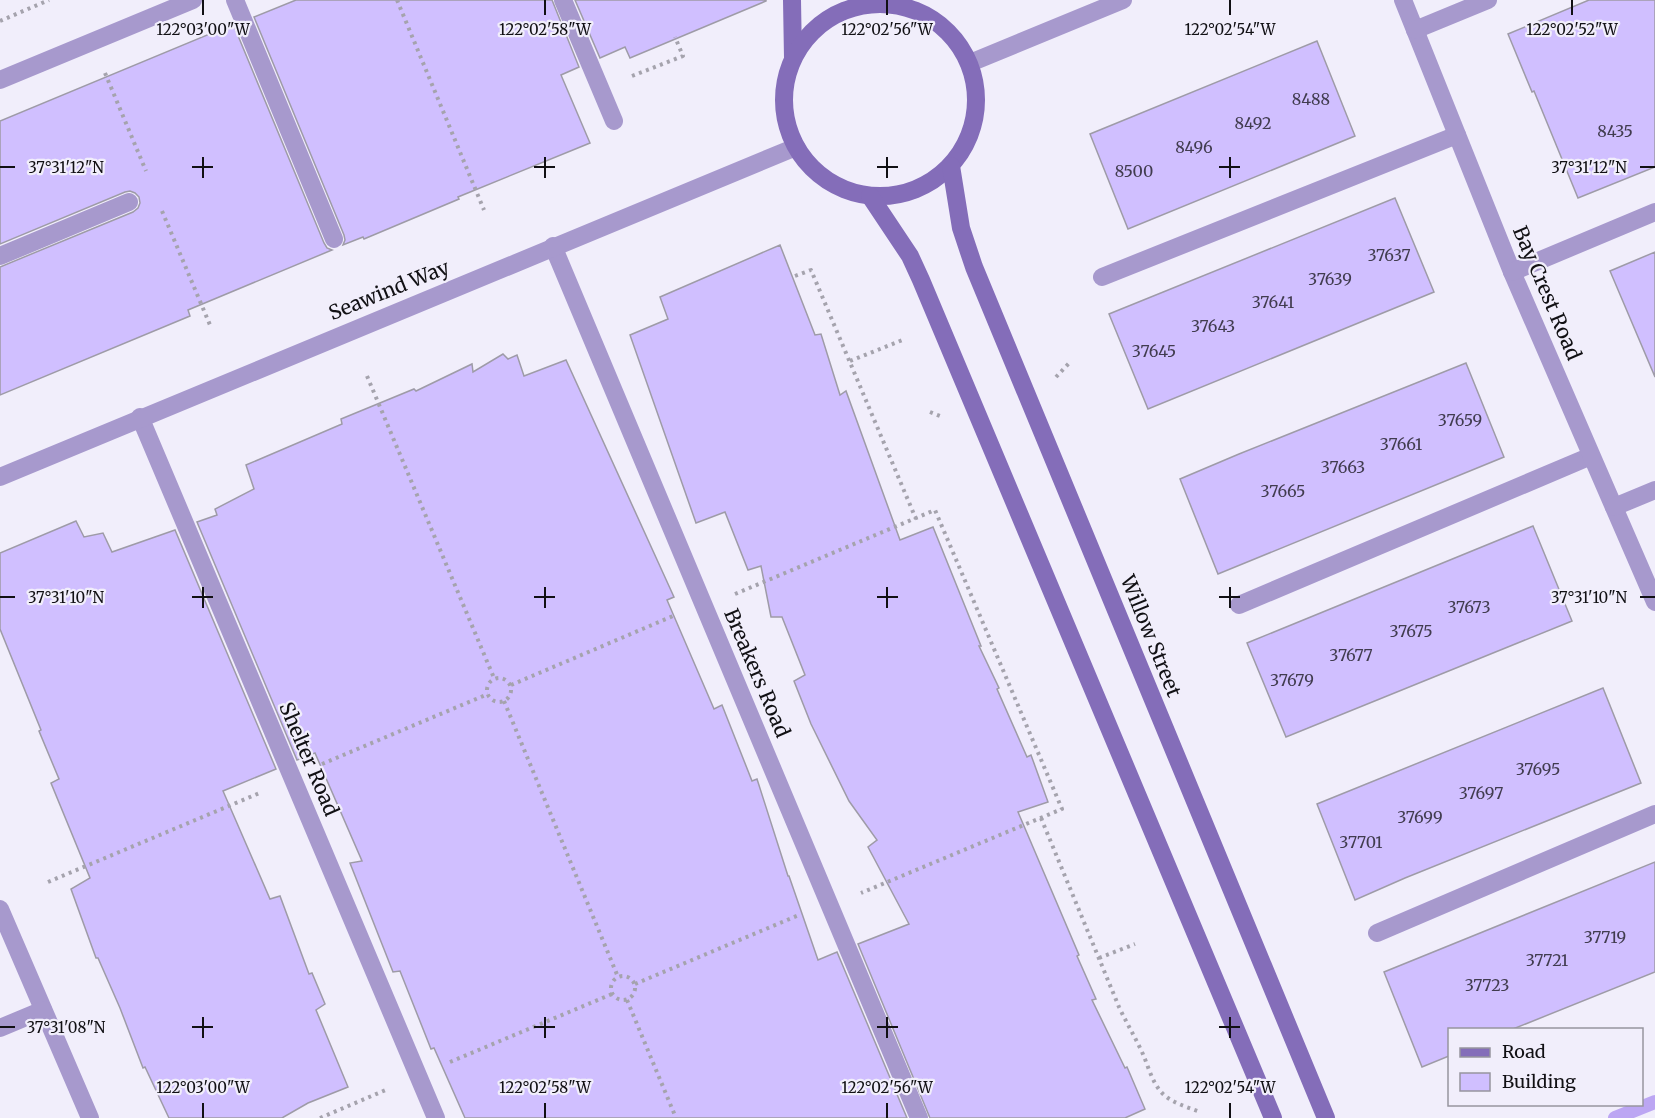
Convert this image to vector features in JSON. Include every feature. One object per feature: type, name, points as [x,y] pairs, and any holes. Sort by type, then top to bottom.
[{"type":"street","points":[[0,80],[193,0]]},
{"type":"street","points":[[235,0],[334,239]]},
{"type":"street","points":[[563,0],[614,121]]},
{"type":"street","points":[[792,0],[793,58],[784,87],[784,118],[796,147],[815,171],[841,188],[870,196],[900,195],[927,184],[951,166],[968,142],[976,113],[976,84],[970,63],[948,32],[924,15],[885,2],[836,14],[812,33],[793,58]]},
{"type":"street","points":[[970,63],[1123,0]]},
{"type":"street","name":"Bay Crest Road","points":[[1403,0],[1512,272],[1655,602]]},
{"type":"street","points":[[1415,30],[1488,0]]},
{"type":"street","points":[[1102,277],[1457,135]]},
{"type":"street","name":"Seawind Way","points":[[0,477],[140,417],[796,147]]},
{"type":"street","name":"Willow Street","points":[[951,166],[961,228],[974,267],[1326,1118]]},
{"type":"street","points":[[870,196],[910,256],[921,280],[1273,1118]]},
{"type":"street","points":[[0,256],[129,202]]},
{"type":"street","points":[[1512,272],[1655,212]]},
{"type":"street","name":"Breakers Road","points":[[553,246],[919,1118]]},
{"type":"street","name":"Shelter Road","points":[[140,417],[436,1118]]},
{"type":"street","points":[[1239,605],[1591,456]]},
{"type":"street","points":[[1614,507],[1655,490]]},
{"type":"street","points":[[1377,933],[1655,814]]},
{"type":"street","points":[[0,909],[90,1118]]},
{"type":"street","points":[[0,1028],[44,1010]]},
{"type":"path","points":[[0,21],[49,0]]},
{"type":"path","points":[[397,0],[484,210]]},
{"type":"path","points":[[601,89],[683,56],[675,38]]},
{"type":"path","points":[[795,276],[811,270],[916,519]]},
{"type":"path","points":[[850,361],[905,339]]},
{"type":"path","points":[[367,376],[494,678]]},
{"type":"path","points":[[725,598],[935,510],[1062,809],[857,894]]},
{"type":"path","points":[[511,685],[674,616]]},
{"type":"path","points":[[488,694],[495,701],[504,701],[511,694],[511,685],[506,680],[494,678]]},
{"type":"path","points":[[488,694],[489,684],[494,678]]},
{"type":"path","points":[[320,764],[488,694]]},
{"type":"path","points":[[504,701],[618,977]]},
{"type":"path","points":[[48,882],[263,791]]},
{"type":"path","points":[[1041,818],[1123,1015],[1154,1080],[1172,1101],[1200,1112]]},
{"type":"path","points":[[635,984],[799,914]]},
{"type":"path","points":[[1099,958],[1135,944]]},
{"type":"path","points":[[618,977],[626,977],[635,984],[635,993],[630,999],[619,999],[612,994],[612,982],[618,977]]},
{"type":"path","points":[[447,1063],[612,994]]},
{"type":"path","points":[[627,1000],[676,1118]]},
{"type":"path","points":[[320,1118],[397,1085]]},
{"type":"building","points":[[296,0],[552,0],[579,67],[561,75],[590,143],[458,197],[459,199],[364,239],[363,237],[343,245],[344,235],[254,17]]},
{"type":"building","points":[[575,0],[766,1],[630,58],[625,47],[600,58]]},
{"type":"building","points":[[1589,0],[1655,0],[1655,167],[1578,198],[1508,34]]},
{"type":"building","points":[[234,26],[324,243],[332,250],[188,310],[190,316],[0,395],[0,267],[133,212],[140,203],[135,193],[125,192],[0,244],[0,121],[219,30],[219,32]]},
{"type":"building","points":[[1317,41],[1355,136],[1128,229],[1090,134]]},
{"type":"building","points":[[1395,198],[1434,292],[1148,409],[1109,314]]},
{"type":"building","points":[[780,245],[815,335],[821,334],[840,395],[846,391],[900,540],[933,527],[981,646],[979,646],[999,688],[997,689],[1027,757],[1031,755],[1048,802],[1018,812],[1079,955],[1077,956],[1096,999],[1092,1000],[1125,1068],[1127,1067],[1145,1109],[1125,1118],[930,1118],[858,944],[909,924],[868,847],[877,840],[849,801],[811,724],[794,681],[805,675],[782,617],[771,617],[761,566],[748,570],[725,512],[696,523],[630,335],[668,319],[660,297]]},
{"type":"building","points":[[1655,252],[1655,377],[1610,271]]},
{"type":"building","points":[[503,354],[508,359],[517,355],[524,376],[566,360],[674,597],[667,600],[714,709],[722,705],[752,781],[757,779],[818,960],[837,952],[907,1118],[465,1118],[434,1048],[431,1049],[400,971],[393,972],[350,863],[362,861],[315,753],[297,760],[197,522],[217,515],[215,509],[254,489],[246,465],[342,424],[341,419],[414,389],[416,391],[472,364],[473,372]]},
{"type":"building","points":[[1466,363],[1504,457],[1218,574],[1180,479]]},
{"type":"building","points":[[76,521],[84,537],[103,533],[112,552],[175,530],[276,769],[223,791],[270,899],[280,896],[309,974],[312,973],[325,1004],[316,1010],[348,1087],[308,1103],[282,1118],[169,1118],[145,1067],[143,1068],[120,1008],[98,958],[96,958],[71,889],[90,878],[51,783],[59,779],[0,629],[0,553]]},
{"type":"building","points":[[1533,526],[1572,621],[1286,737],[1247,643]]},
{"type":"building","points":[[1603,688],[1641,783],[1355,900],[1317,804]]},
{"type":"building","points":[[1655,862],[1655,972],[1515,1028],[1448,1028],[1448,1056],[1422,1067],[1384,972]]},
{"type":"waterway","points":[[1615,1118],[1655,1102]]}]
